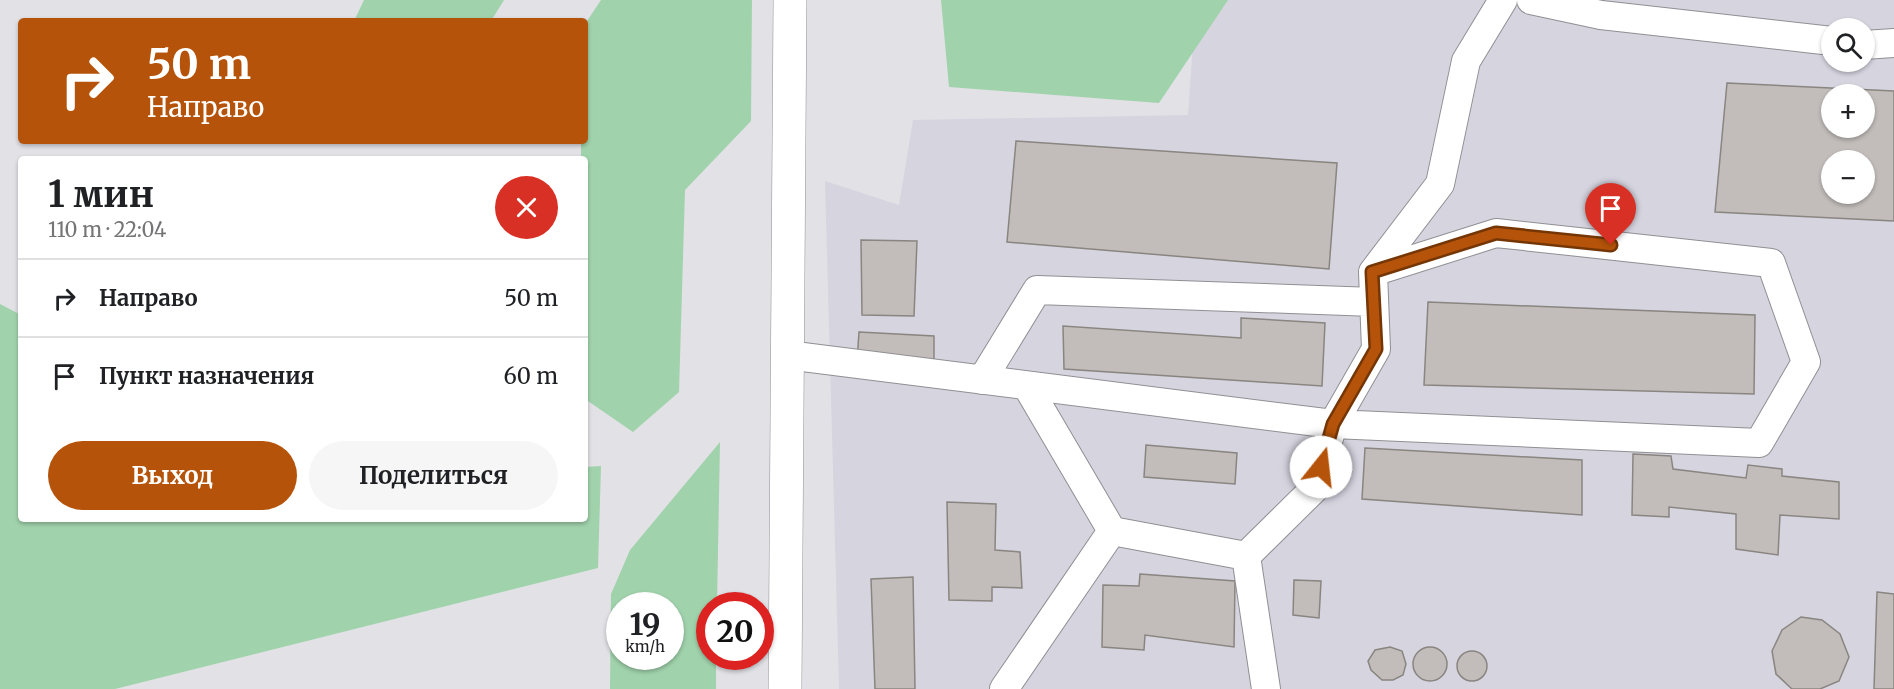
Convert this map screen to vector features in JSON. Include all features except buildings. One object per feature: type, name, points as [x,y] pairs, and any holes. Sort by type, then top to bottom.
[{"type":"main road","points":[[784,689],[790,0]]},
{"type":"lane","points":[[1246,556],[1315,488],[1333,424],[1376,349],[1372,272],[1440,184],[1466,61],[1503,0]]},
{"type":"lane","points":[[1531,0],[1601,15],[1821,40]]},
{"type":"lane","points":[[1875,44],[1894,43]]},
{"type":"lane","points":[[787,355],[1333,424],[1759,443],[1806,362],[1771,263],[1496,233],[1372,272]]},
{"type":"lane","points":[[982,380],[1037,290],[1374,302]]},
{"type":"lane","points":[[1027,386],[1112,531],[1246,556]]},
{"type":"lane","points":[[1004,689],[1112,531]]},
{"type":"lane","points":[[1246,556],[1266,689]]},
{"type":"shaded area","points":[[1196,0],[1894,0],[1894,689],[839,689],[825,181],[899,205],[913,120],[1188,115]]},
{"type":"green space","points":[[364,0],[504,0],[493,18],[355,18]]},
{"type":"green space","points":[[601,0],[752,0],[751,121],[685,190],[679,392],[633,432],[588,401],[588,156],[581,156],[581,144],[588,144],[588,20]]},
{"type":"green space","points":[[941,0],[1228,0],[1159,103],[949,87]]},
{"type":"green space","points":[[0,304],[18,313],[18,522],[588,522],[588,467],[601,466],[598,568],[115,689],[0,689]]},
{"type":"green space","points":[[720,442],[717,592],[696,592],[696,670],[716,670],[716,689],[610,689],[610,670],[684,670],[684,592],[612,592],[630,550]]},
{"type":"route","points":[[1321,467],[1333,424],[1376,349],[1372,272],[1496,233],[1611,245]]}]
